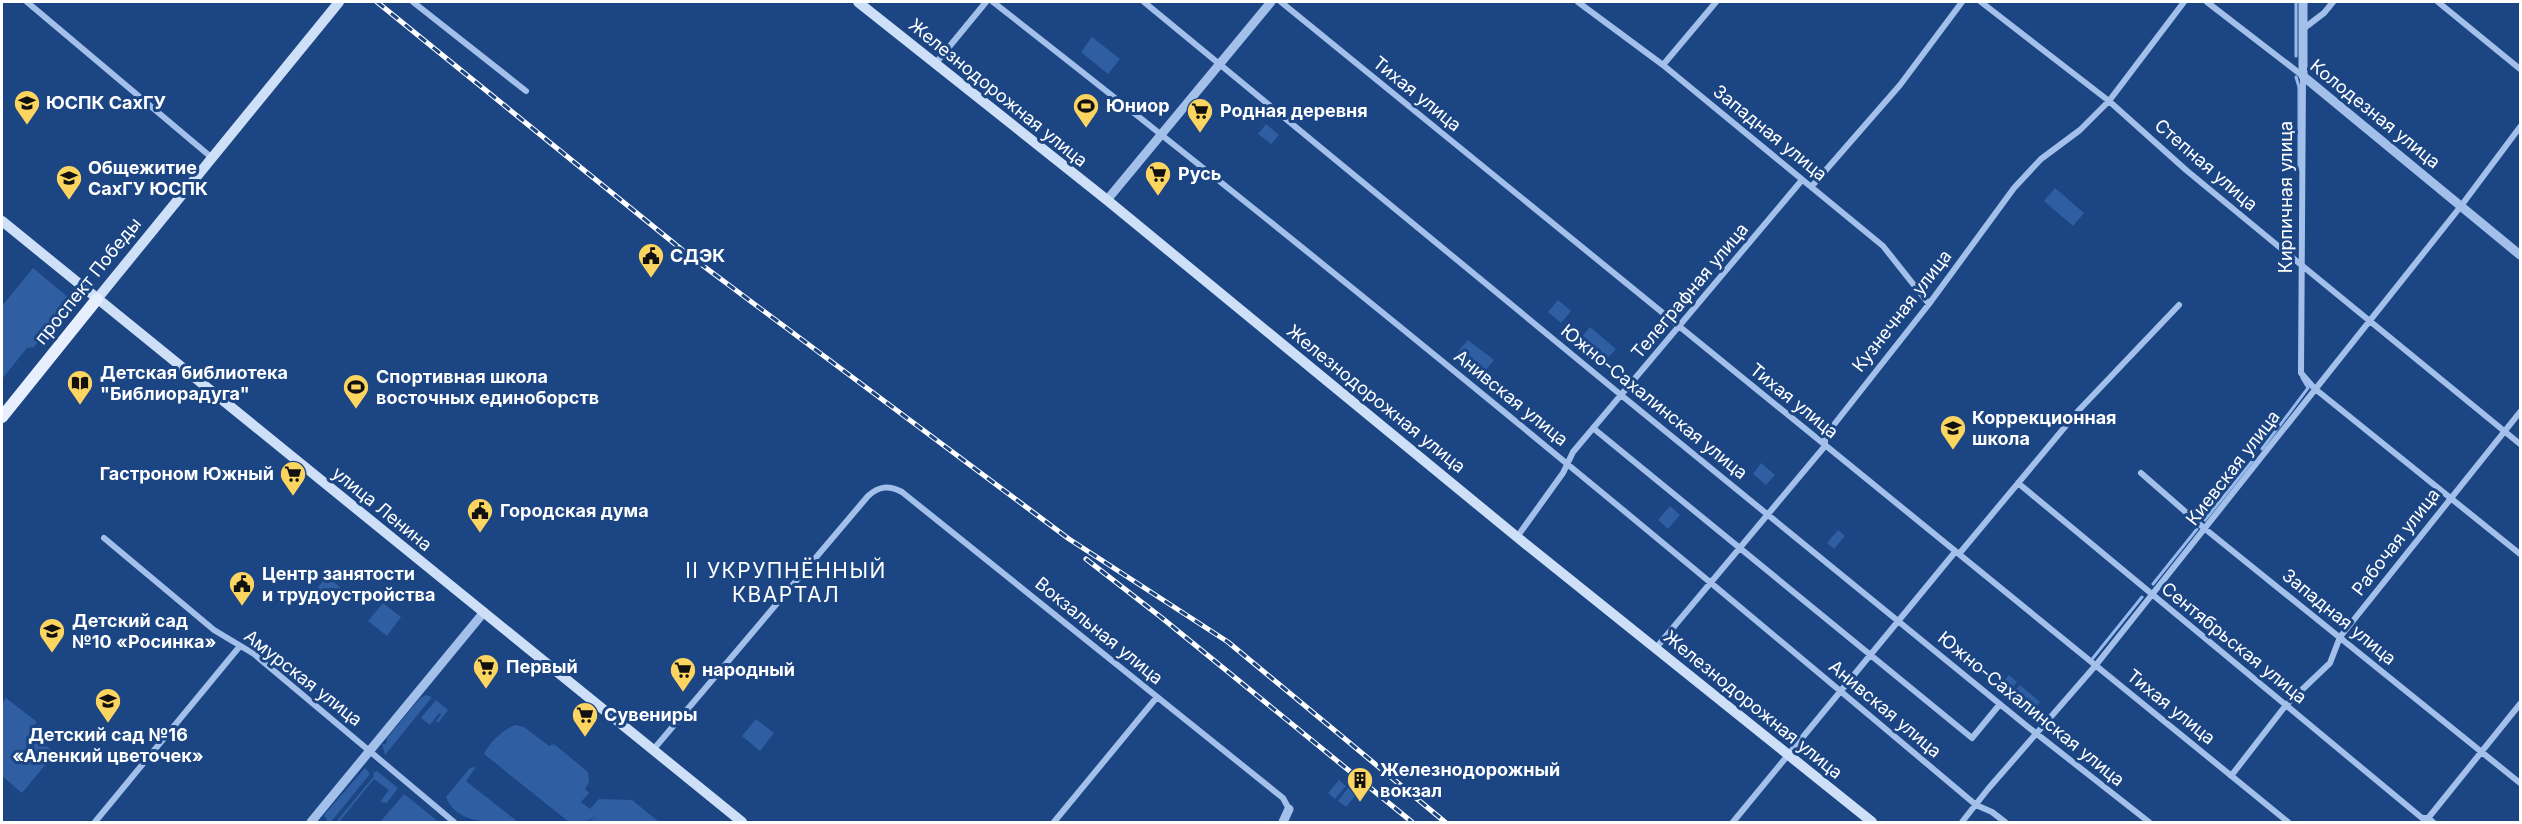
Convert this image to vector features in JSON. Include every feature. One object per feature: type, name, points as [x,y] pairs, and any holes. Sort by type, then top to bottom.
[{"type":"main road","name":"проспект Победы","points":[[2,417],[339,2]]},
{"type":"main road","name":"Железнодорожная улица","points":[[858,2],[1107,200],[1517,537],[1788,757],[1872,822]]},
{"type":"main road","name":"улица Ленина","points":[[2,220],[742,822]]},
{"type":"street","points":[[27,2],[212,157]]},
{"type":"street","points":[[413,2],[526,91]]},
{"type":"street","points":[[935,64],[986,2]]},
{"type":"street","name":"Анивская улица","points":[[993,2],[1161,133],[1567,463],[1976,805],[1992,812],[2005,822]]},
{"type":"street","name":"Южно-Сахалинская улица","points":[[1143,2],[1898,621],[2149,822]]},
{"type":"street","points":[[1107,200],[1218,63],[1271,2]]},
{"type":"street","name":"Тихая улица","points":[[1281,2],[2288,822]]},
{"type":"street","name":"Западная улица","points":[[1578,2],[1664,65],[1883,246],[1929,304]]},
{"type":"street","points":[[1664,65],[1716,2]]},
{"type":"street","points":[[1812,186],[1900,84],[1962,2]]},
{"type":"street","name":"Степная улица","points":[[1981,2],[2109,101],[2186,170],[2520,444]]},
{"type":"street","name":"Кузнечная улица","points":[[1656,648],[1825,446],[1825,436],[1929,304],[2014,188],[2041,159],[2080,130],[2109,101],[2184,2]]},
{"type":"street","name":"Колодезная улица","points":[[2207,2],[2303,76],[2520,255]]},
{"type":"street","name":"Кирпичная улица","points":[[2303,2],[2301,373],[2314,388]]},
{"type":"street","points":[[2303,29],[2324,13],[2333,2]]},
{"type":"street","points":[[2438,2],[2520,69]]},
{"type":"street","name":"Киевская улица","points":[[1962,822],[2096,665],[2368,320],[2461,206],[2520,126]]},
{"type":"street","name":"Телеграфная улица","points":[[1517,537],[1563,473],[1573,452],[1681,327],[1802,180]]},
{"type":"street","points":[[1733,822],[1898,621],[2079,410],[2179,305]]},
{"type":"street","points":[[2314,388],[2520,554]]},
{"type":"street","name":"Рабочая улица","points":[[2231,776],[2286,705],[2330,663],[2340,637],[2520,412]]},
{"type":"street","points":[[1593,428],[1972,738],[2000,704]]},
{"type":"street","name":"Западная улица","points":[[2141,473],[2204,528],[2520,783]]},
{"type":"street","name":"Сентябрьская улица","points":[[2018,483],[2422,818],[2429,821]]},
{"type":"street","name":"Вокзальная улица","points":[[653,750],[868,496],[875,489],[895,488],[1282,798],[1289,809]]},
{"type":"street","name":"Амурская улица","points":[[104,538],[214,630],[254,654],[454,822]]},
{"type":"street","points":[[311,822],[484,612]]},
{"type":"street","points":[[95,822],[240,646]]},
{"type":"street","points":[[1054,822],[1157,697]]},
{"type":"street","points":[[2429,821],[2520,704]]},
{"type":"street","points":[[1283,822],[1289,809]]},
{"type":"shaded area","points":[[1092,37],[1120,59],[1108,74],[1081,52]]},
{"type":"shaded area","points":[[1266,124],[1279,135],[1271,144],[1258,134]]},
{"type":"shaded area","points":[[2055,188],[2084,213],[2073,226],[2044,201]]},
{"type":"shaded area","points":[[33,268],[68,297],[69,305],[34,347],[27,348],[2,379],[2,306]]},
{"type":"shaded area","points":[[1558,300],[1571,311],[1561,323],[1548,312]]},
{"type":"shaded area","points":[[1590,327],[1616,349],[1604,362],[1579,340]]},
{"type":"shaded area","points":[[1468,340],[1494,360],[1482,375],[1456,354]]},
{"type":"shaded area","points":[[1761,463],[1775,475],[1766,485],[1753,474]]},
{"type":"shaded area","points":[[1670,506],[1680,515],[1668,529],[1658,520]]},
{"type":"shaded area","points":[[1838,530],[1845,536],[1834,549],[1827,543]]},
{"type":"shaded area","points":[[327,576],[341,588],[328,604],[314,592]]},
{"type":"shaded area","points":[[383,603],[401,617],[387,636],[368,621]]},
{"type":"shaded area","points":[[2009,675],[2017,682],[2006,696],[1998,688]]},
{"type":"shaded area","points":[[2020,685],[2040,702],[2031,713],[2010,696]]},
{"type":"shaded area","points":[[426,695],[432,697],[385,755],[382,744],[386,744],[387,738],[420,698]]},
{"type":"shaded area","points":[[6,698],[37,722],[29,732],[55,753],[22,793],[2,776],[2,703]]},
{"type":"shaded area","points":[[436,700],[448,710],[438,723],[436,721],[441,715],[439,713],[430,725],[421,718]]},
{"type":"shaded area","points":[[756,719],[774,733],[760,751],[742,736]]},
{"type":"shaded area","points":[[515,725],[524,727],[549,746],[554,744],[588,772],[589,782],[585,789],[589,793],[581,802],[590,809],[599,799],[632,800],[659,822],[588,822],[598,815],[585,822],[569,822],[484,754],[497,737]]},
{"type":"shaded area","points":[[476,767],[466,781],[518,822],[476,820],[466,817],[451,806],[446,797],[470,768]]},
{"type":"shaded area","points":[[365,768],[369,775],[331,822],[325,822],[327,820],[324,815]]},
{"type":"shaded area","points":[[377,771],[398,788],[387,803],[380,802],[389,790],[374,779],[339,822],[336,822],[374,776],[373,773]]},
{"type":"shaded area","points":[[1339,780],[1346,786],[1335,799],[1328,793]]},
{"type":"shaded area","points":[[1348,788],[1356,795],[1346,807],[1338,801]]},
{"type":"shaded area","points":[[404,794],[439,822],[380,822]]},
{"type":"waterway","points":[[2296,2],[2296,56]]},
{"type":"waterway","points":[[2296,77],[2299,87],[2299,169]]},
{"type":"waterway","points":[[2262,449],[2308,388],[2302,378]]},
{"type":"waterway","points":[[2205,520],[2254,459]]},
{"type":"waterway","points":[[2153,584],[2197,529]]},
{"type":"waterway","points":[[2093,658],[2142,597]]},
{"type":"railway","points":[[377,2],[686,253],[1069,539],[1228,642],[1445,822]]},
{"type":"railway","points":[[1086,559],[1162,618],[1412,822]]},
{"type":"place","name":"ЮСПК СахГУ","points":[[27,126]]},
{"type":"place","name":"Юниор","points":[[1086,129]]},
{"type":"place","name":"Родная деревня","points":[[1200,134]]},
{"type":"place","name":"Русь","points":[[1158,197]]},
{"type":"place","name":"Общежитие СахГУ ЮСПК","points":[[69,201]]},
{"type":"place","name":"СДЭК","points":[[651,279]]},
{"type":"place","name":"Детская библиотека \"Библиорадуга\"","points":[[80,406]]},
{"type":"place","name":"Спортивная школа восточных единоборств","points":[[356,410]]},
{"type":"place","name":"Коррекционная школа","points":[[1953,451]]},
{"type":"place","name":"Гастроном Южный","points":[[293,497]]},
{"type":"place","name":"Городская дума","points":[[480,534]]},
{"type":"place","name":"Центр занятости и трудоустройства","points":[[242,607]]},
{"type":"place","name":"Детский сад №10 «Росинка»","points":[[52,654]]},
{"type":"place","name":"Первый","points":[[486,690]]},
{"type":"place","name":"народный","points":[[683,693]]},
{"type":"place","name":"Детский сад №16 «Аленкий цветочек»","points":[[108,724]]},
{"type":"place","name":"Сувениры","points":[[585,738]]},
{"type":"place","name":"Железнодорожный вокзал","points":[[1360,803]]},
{"type":"district","name":"II УКРУПНЁННЫЙ КВАРТАЛ","points":[[786,583]]}]
